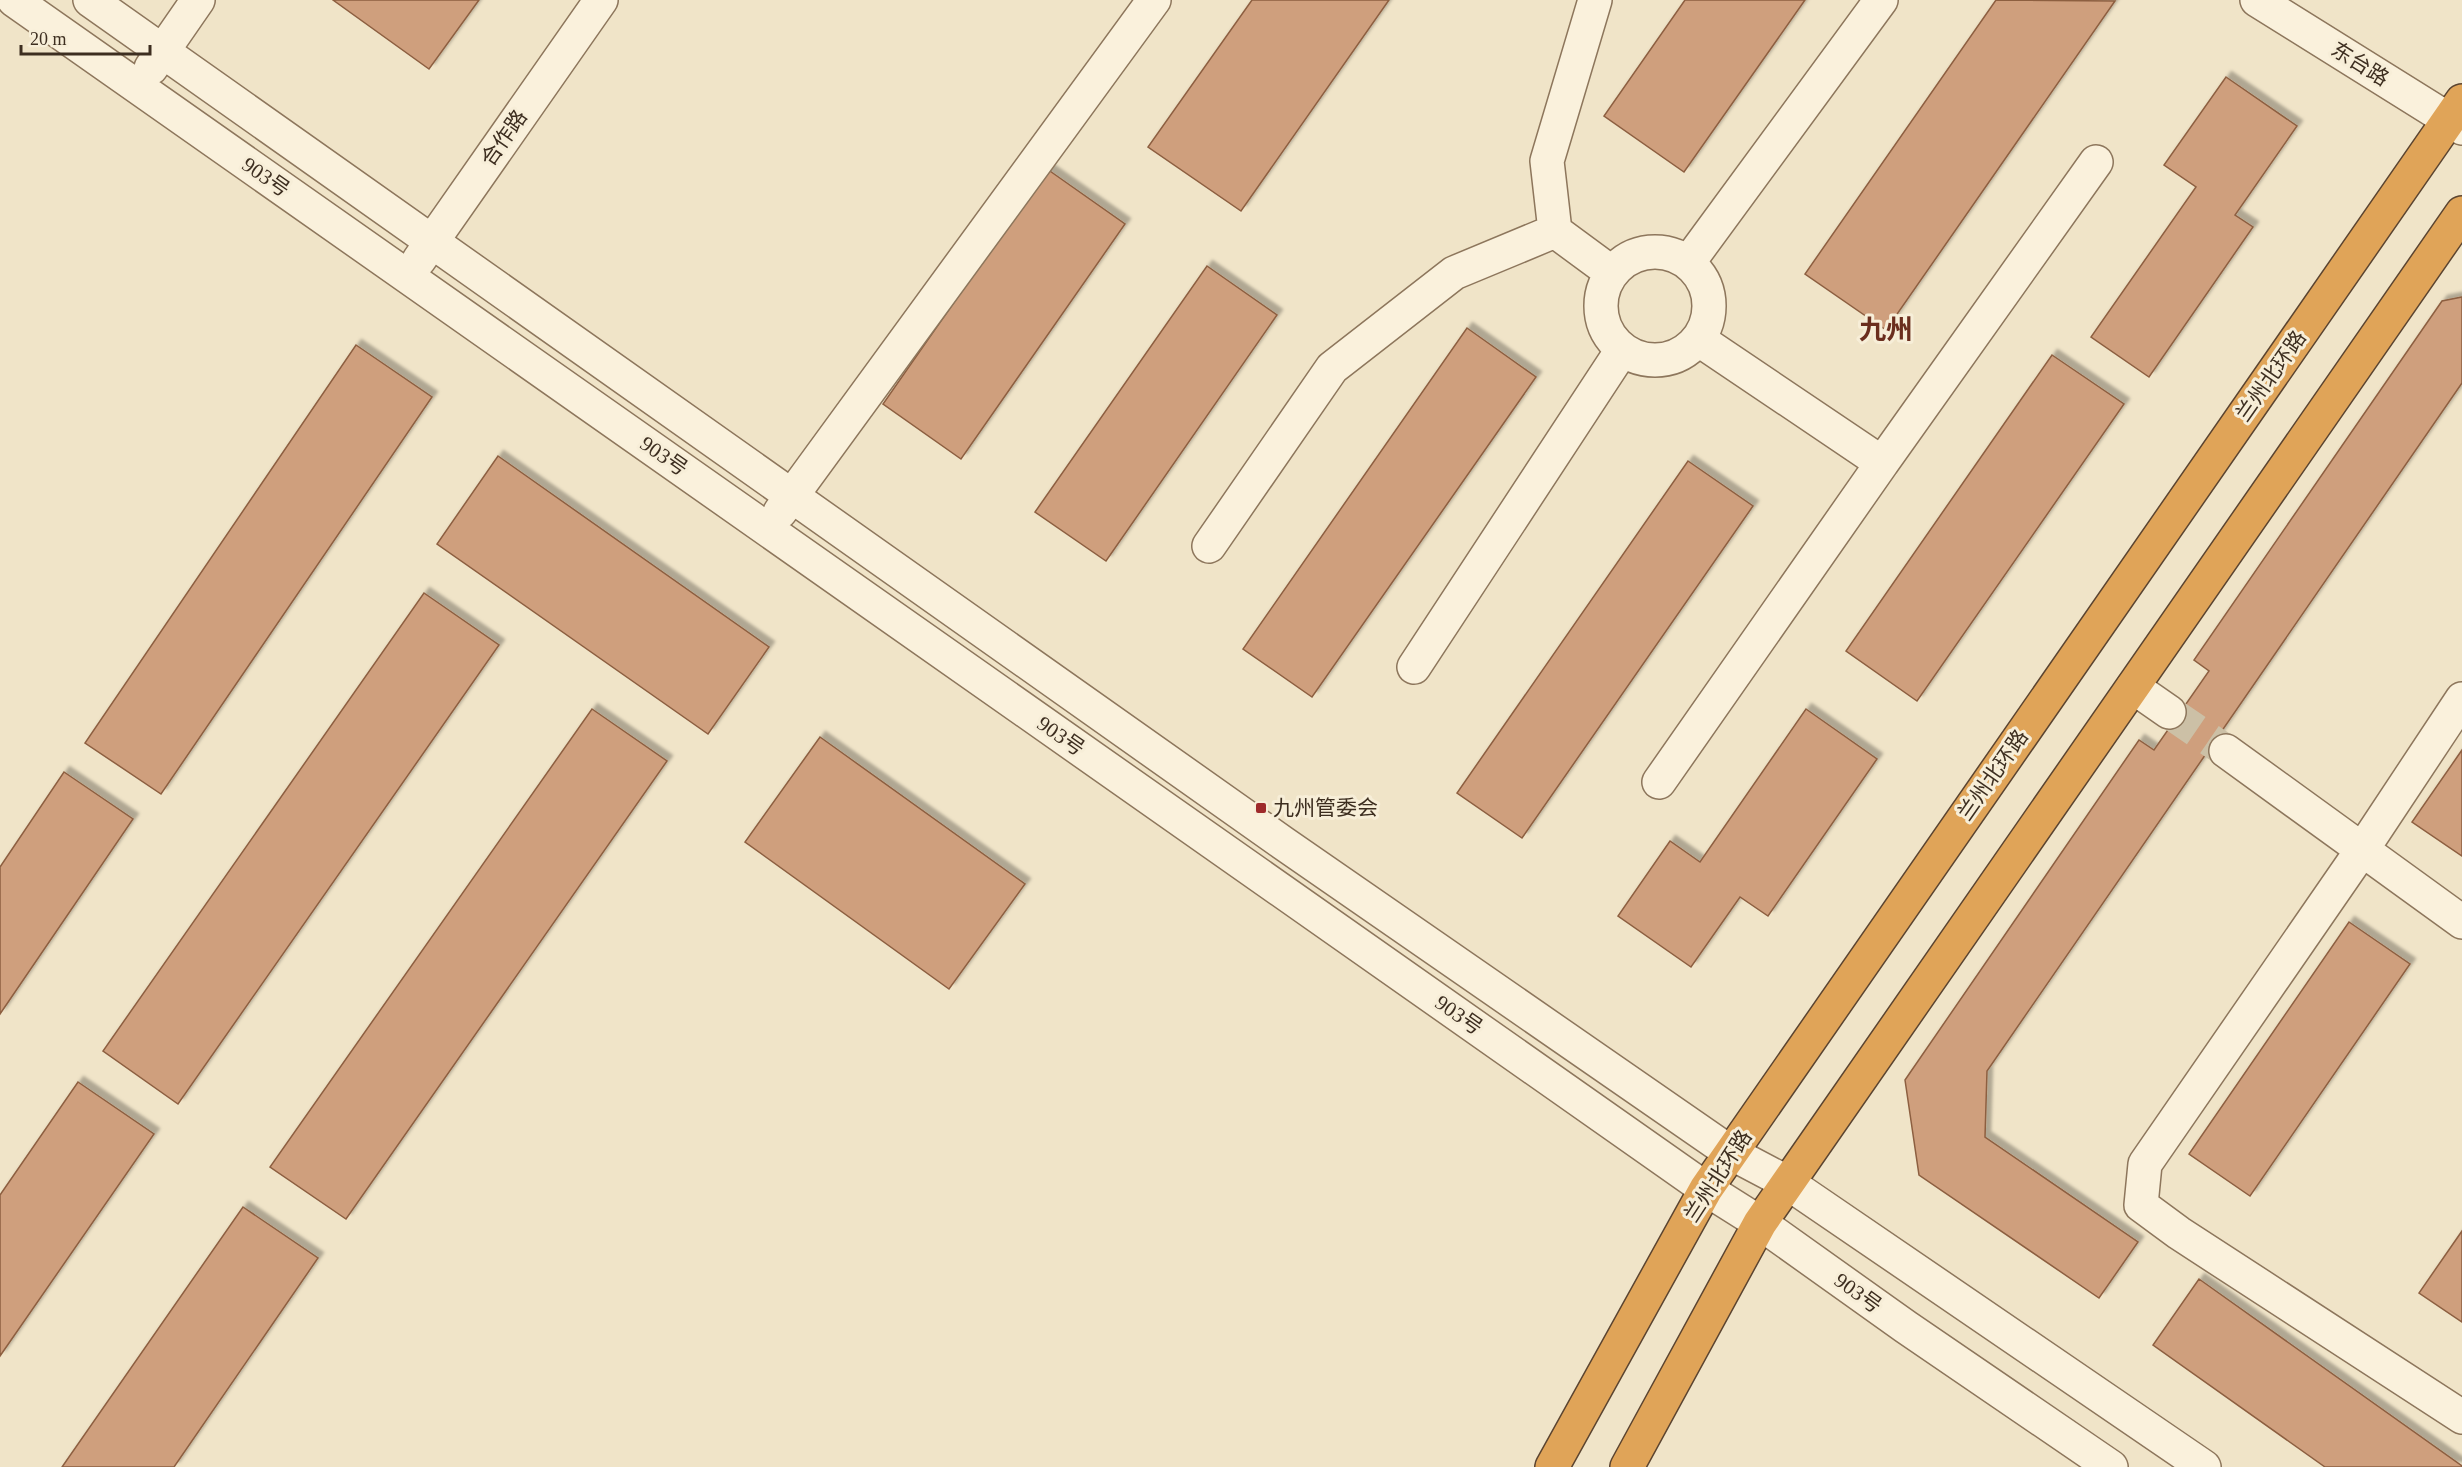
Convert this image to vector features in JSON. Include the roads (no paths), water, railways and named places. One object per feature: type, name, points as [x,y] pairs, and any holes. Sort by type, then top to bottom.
[{"type":"highway","name":"兰州北环路","points":[[1552,1467],[1707,1188],[2458,116]]},
{"type":"highway","points":[[1627,1467],[1760,1223],[2462,213]]},
{"type":"street","name":"903号","points":[[14,0],[1707,1188],[2111,1467]]},
{"type":"street","points":[[90,0],[164,50],[1283,843],[1731,1153],[1788,1183],[2204,1467]]},
{"type":"street","points":[[138,87],[198,0]]},
{"type":"street","name":"合作路","points":[[408,276],[601,0]]},
{"type":"street","points":[[768,529],[1154,0]]},
{"type":"street","points":[[1595,0],[1547,161],[1555,231],[1612,273]]},
{"type":"street","points":[[1688,263],[1881,0]]},
{"type":"street","name":"东台路","points":[[2257,0],[2458,116]]},
{"type":"street","points":[[1659,782],[2096,162]]},
{"type":"street","points":[[1209,546],[1332,368],[1454,273],[1555,231]]},
{"type":"street","points":[[1648,252],[1669,253],[1688,263],[1702,279],[1709,299],[1708,320],[1698,339],[1683,354],[1662,360],[1641,359],[1622,350],[1608,334],[1601,314],[1603,293],[1612,273],[1628,260],[1648,252]]},
{"type":"street","points":[[1698,339],[1882,463]]},
{"type":"street","points":[[1414,667],[1622,350]]},
{"type":"street","points":[[2133,687],[2169,712]]},
{"type":"street","points":[[2462,699],[2362,850],[2145,1164],[2141,1205],[2179,1233],[2462,1417]]},
{"type":"street","points":[[2226,751],[2462,922]]},
{"type":"tunnel","points":[[2169,712],[2226,751]]},
{"type":"place","name":"九州管委会","points":[[1261,808]]},
{"type":"district","name":"九州","points":[[1886,330]]}]
